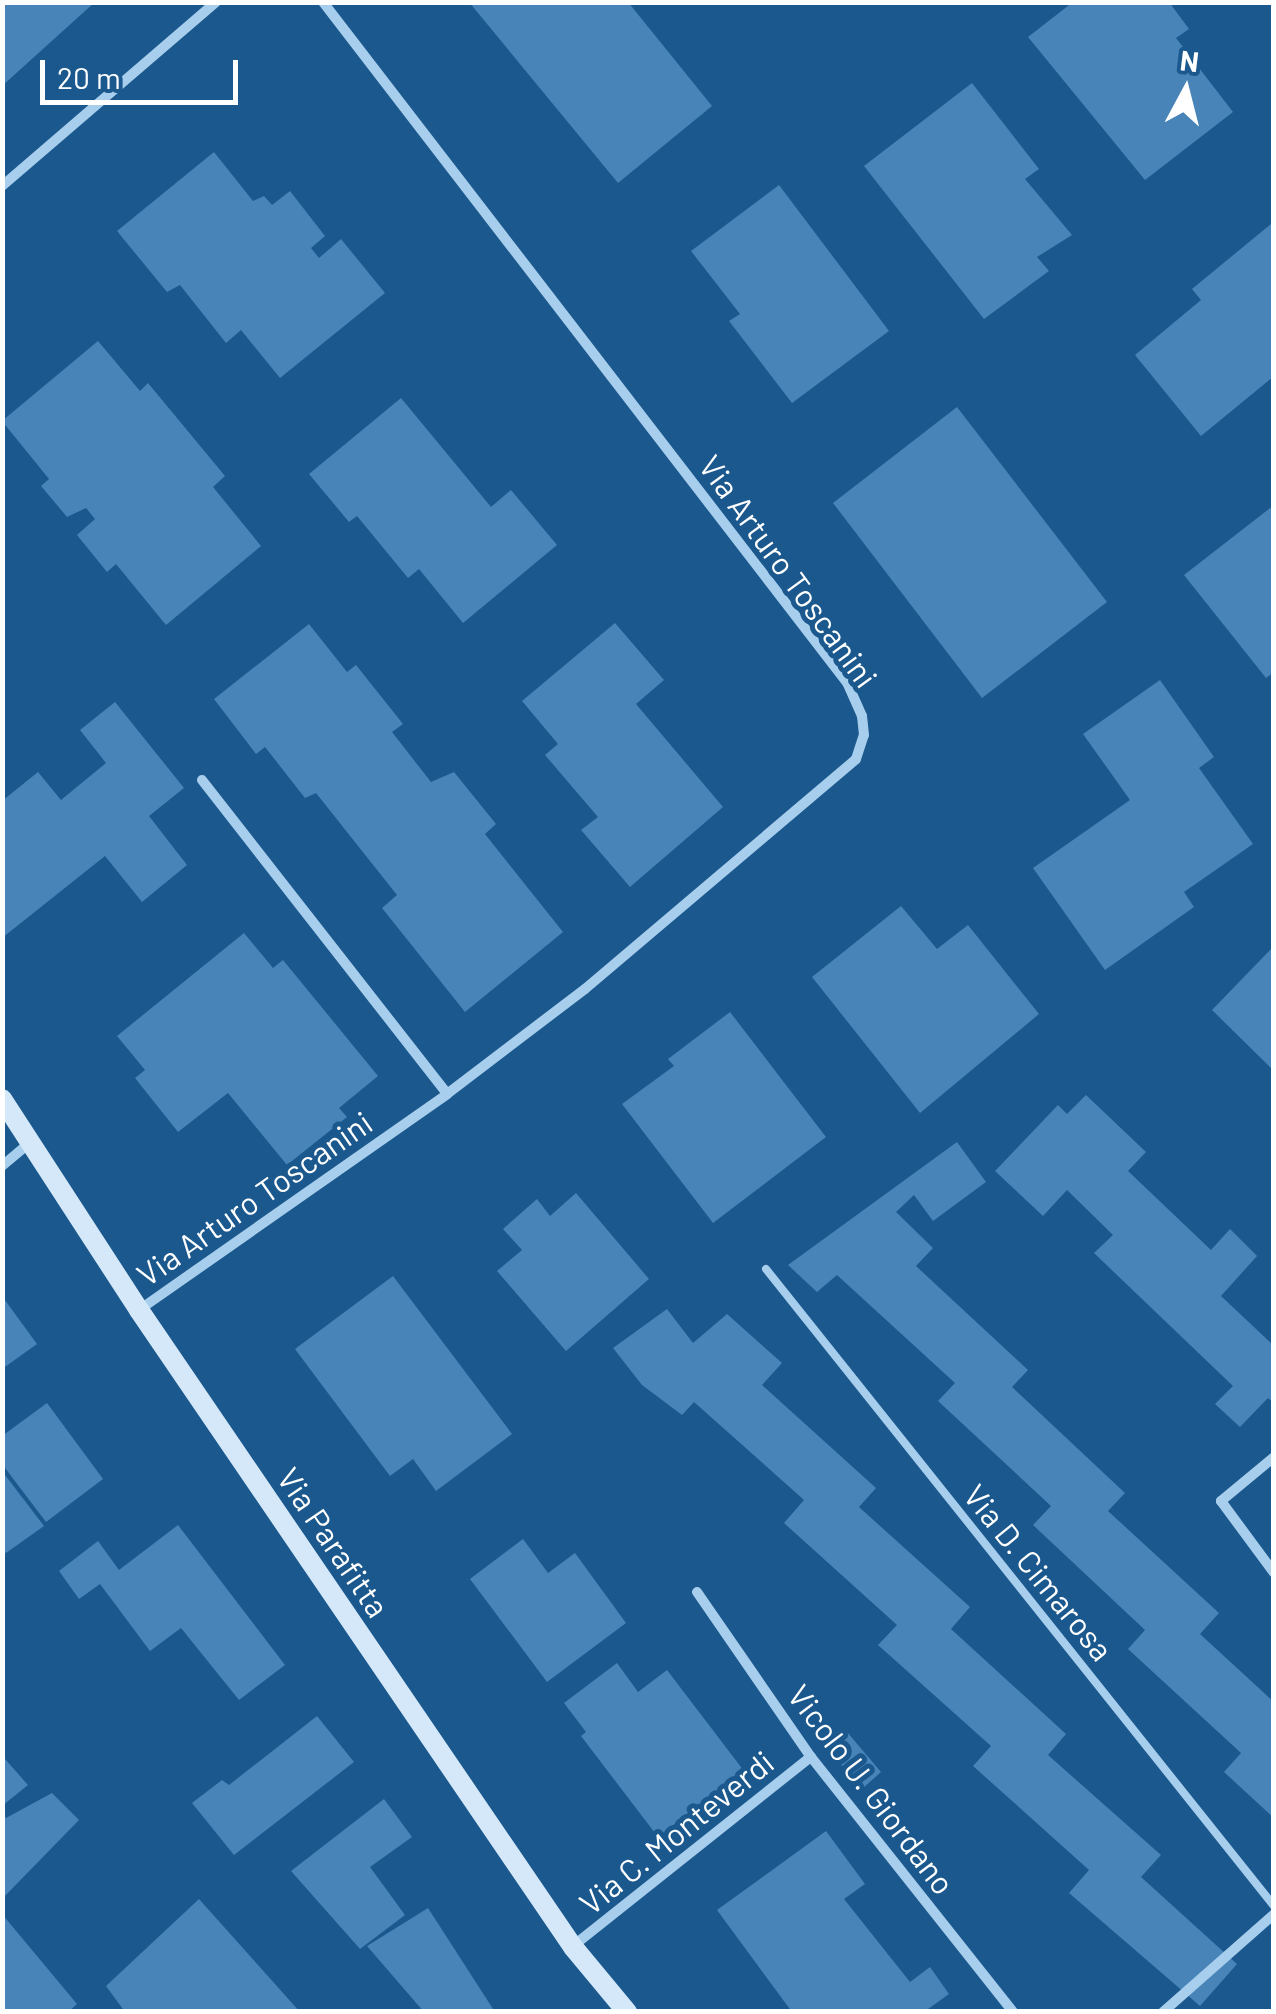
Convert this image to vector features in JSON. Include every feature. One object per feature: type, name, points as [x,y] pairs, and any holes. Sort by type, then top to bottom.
[{"type":"street","points":[[2,186],[216,2]]},
{"type":"street","name":"Via Arturo Toscanini","points":[[139,1310],[447,1094],[585,988],[856,760],[864,735],[862,716],[848,684],[324,2]]},
{"type":"street","points":[[202,780],[447,1094]]},
{"type":"street","name":"Via Parafitta","points":[[2,1099],[33,1140],[139,1310],[573,1946],[627,2012]]},
{"type":"street","points":[[2,1166],[33,1140]]},
{"type":"street","points":[[1274,1457],[1221,1501],[1274,1573]]},
{"type":"street","name":"Vicolo U. Giordano","points":[[697,1592],[811,1757],[1013,2012]]},
{"type":"street","name":"Via C. Monteverdi","points":[[573,1946],[811,1757]]},
{"type":"street","points":[[1163,2012],[1274,1914]]},
{"type":"lane","name":"Via D. Cimarosa","points":[[766,1269],[1274,1906]]},
{"type":"building","points":[[2,2],[95,2],[2,86]]},
{"type":"building","points":[[469,2],[628,2],[712,106],[618,183]]},
{"type":"building","points":[[1073,2],[1169,2],[1189,29],[1176,38],[1233,112],[1145,180],[1028,37]]},
{"type":"building","points":[[972,83],[1039,169],[1025,179],[1072,235],[1037,257],[1049,271],[984,319],[864,166]]},
{"type":"building","points":[[214,152],[253,201],[264,196],[272,205],[290,191],[325,236],[311,248],[319,258],[341,239],[385,293],[280,378],[241,330],[226,343],[180,285],[167,292],[117,231]]},
{"type":"building","points":[[779,185],[889,331],[792,403],[729,321],[740,314],[691,251]]},
{"type":"building","points":[[1271,224],[1274,376],[1201,436],[1135,355],[1201,300],[1192,289]]},
{"type":"building","points":[[98,341],[140,391],[148,383],[225,476],[213,487],[261,546],[166,625],[116,564],[107,572],[77,535],[95,519],[86,508],[67,517],[41,486],[49,479],[2,421]]},
{"type":"building","points":[[401,398],[491,507],[511,490],[557,545],[463,623],[419,569],[408,578],[357,516],[349,522],[309,474]]},
{"type":"building","points":[[957,407],[1107,602],[982,698],[833,503]]},
{"type":"building","points":[[1274,505],[1274,672],[1266,678],[1184,575]]},
{"type":"building","points":[[615,623],[664,680],[636,704],[723,807],[630,887],[581,830],[598,817],[545,755],[558,744],[522,701]]},
{"type":"building","points":[[309,624],[347,672],[356,665],[403,724],[392,732],[431,782],[454,772],[496,824],[485,834],[563,932],[465,1012],[382,908],[397,895],[316,793],[305,798],[265,747],[256,754],[214,699]]},
{"type":"building","points":[[1160,680],[1214,757],[1199,768],[1253,844],[1184,892],[1194,907],[1105,970],[1033,868],[1130,800],[1083,734]]},
{"type":"building","points":[[115,702],[184,788],[149,816],[187,865],[142,902],[105,856],[2,938],[2,801],[38,772],[61,800],[106,763],[80,730]]},
{"type":"building","points":[[901,906],[937,949],[968,925],[1039,1014],[920,1113],[812,977]]},
{"type":"building","points":[[244,933],[273,968],[283,960],[378,1076],[339,1108],[347,1117],[287,1165],[228,1093],[178,1132],[135,1078],[145,1070],[117,1036]]},
{"type":"building","points":[[1271,949],[1274,952],[1274,1071],[1212,1010]]},
{"type":"building","points":[[730,1012],[826,1137],[713,1223],[622,1104],[674,1066],[668,1059]]},
{"type":"building","points":[[1086,1095],[1146,1152],[1128,1171],[1211,1250],[1230,1229],[1257,1256],[1221,1296],[1274,1346],[1274,1403],[1268,1398],[1240,1427],[1215,1404],[1233,1386],[1094,1253],[1113,1235],[1067,1190],[1043,1216],[995,1171],[1058,1105],[1067,1114]]},
{"type":"building","points":[[957,1142],[986,1182],[933,1221],[914,1195],[896,1212],[933,1248],[916,1266],[1028,1370],[1012,1387],[1125,1493],[1108,1511],[1219,1613],[1200,1634],[1274,1702],[1274,1818],[1224,1772],[1241,1753],[1128,1649],[1145,1630],[1033,1525],[1051,1506],[938,1401],[955,1383],[837,1275],[817,1292],[788,1265]]},
{"type":"building","points":[[576,1193],[649,1279],[566,1351],[497,1271],[522,1250],[503,1229],[537,1199],[550,1216]]},
{"type":"building","points":[[393,1276],[512,1434],[436,1491],[413,1459],[390,1476],[295,1349]]},
{"type":"building","points":[[2,1296],[37,1344],[2,1369]]},
{"type":"building","points":[[667,1309],[693,1343],[727,1314],[782,1363],[762,1385],[876,1488],[859,1507],[970,1607],[951,1629],[1066,1734],[1048,1755],[1161,1855],[1141,1877],[1237,1964],[1200,2006],[1069,1893],[1089,1870],[973,1766],[991,1746],[878,1645],[897,1625],[784,1523],[804,1500],[694,1402],[682,1415],[642,1385],[613,1348]]},
{"type":"building","points":[[47,1403],[103,1479],[46,1522],[2,1464],[2,1436]]},
{"type":"building","points":[[2,1471],[44,1526],[6,1553],[2,1549]]},
{"type":"building","points":[[178,1525],[285,1665],[239,1700],[181,1628],[150,1651],[100,1584],[79,1599],[59,1571],[98,1541],[119,1570]]},
{"type":"building","points":[[523,1539],[548,1573],[575,1553],[626,1623],[547,1682],[470,1579]]},
{"type":"building","points":[[617,1663],[638,1692],[667,1670],[744,1771],[658,1837],[581,1736],[586,1732],[564,1703]]},
{"type":"building","points":[[317,1716],[354,1762],[234,1855],[192,1803],[222,1780],[229,1785]]},
{"type":"building","points":[[847,1732],[881,1772],[862,1789],[828,1749]]},
{"type":"building","points":[[5,1759],[28,1785],[2,1806],[2,1761]]},
{"type":"building","points":[[52,1793],[79,1820],[2,1899],[2,1812],[6,1818]]},
{"type":"building","points":[[384,1799],[412,1837],[370,1867],[405,1915],[360,1949],[291,1871]]},
{"type":"building","points":[[826,1831],[865,1884],[844,1899],[910,1982],[930,1967],[949,1994],[924,2012],[792,2012],[717,1910]]},
{"type":"building","points":[[199,1899],[300,2012],[125,2012],[106,1986]]},
{"type":"building","points":[[428,1908],[495,2012],[424,2012],[367,1946]]},
{"type":"building","points":[[2,1914],[77,2004],[68,2012],[2,2012]]}]
